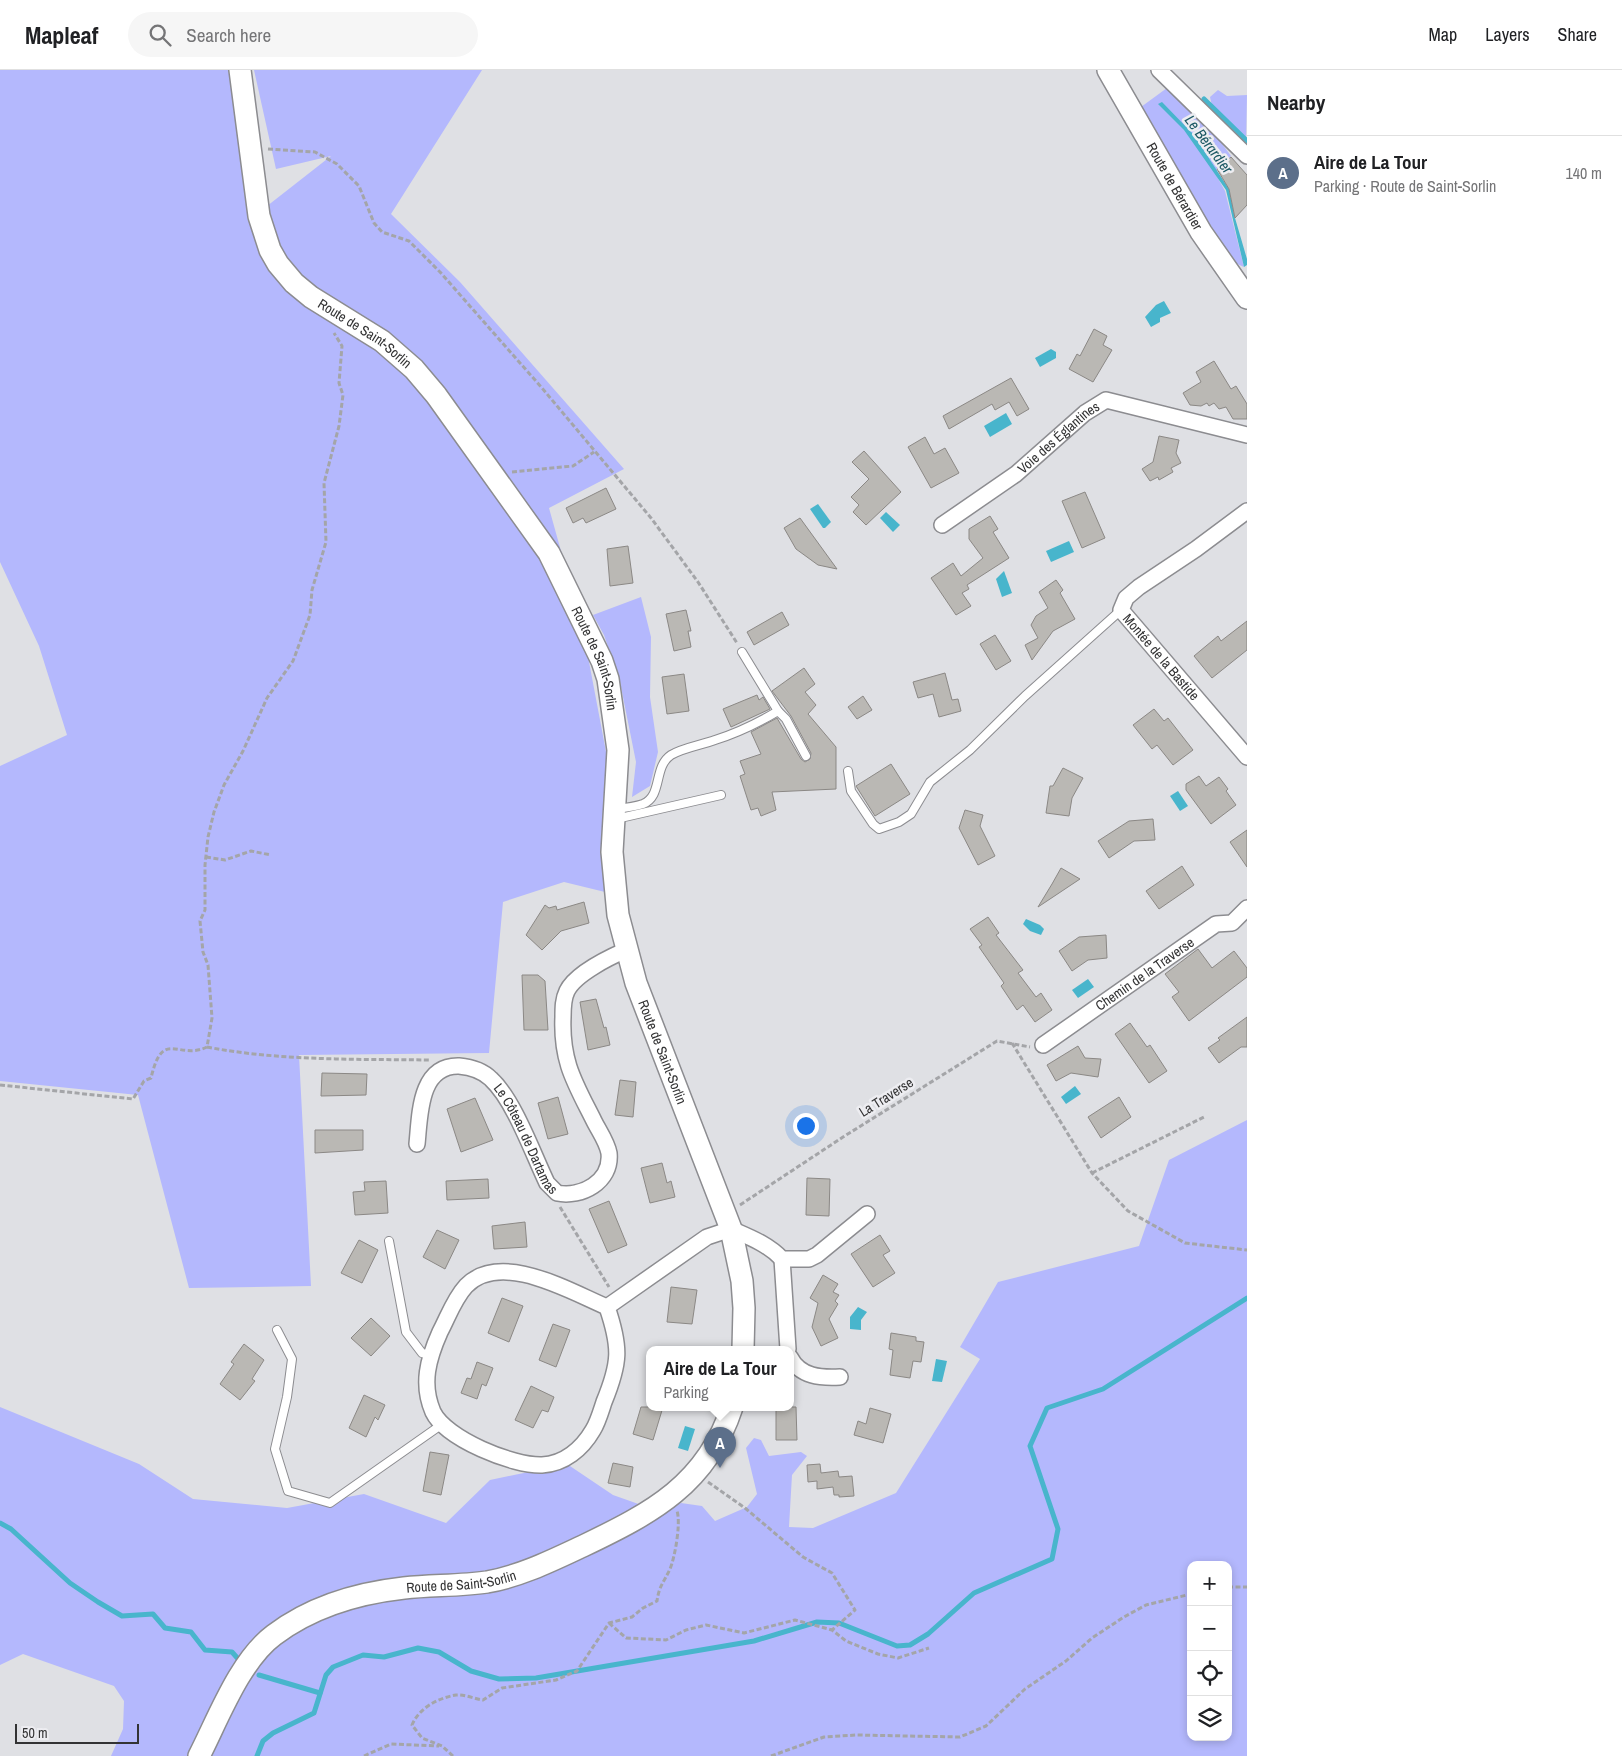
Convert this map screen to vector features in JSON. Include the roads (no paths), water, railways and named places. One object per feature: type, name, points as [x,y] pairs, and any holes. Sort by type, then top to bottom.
[{"type":"street","name":"Route de Saint-Sorlin","points":[[240,70],[259,216],[270,250],[282,269],[311,297],[382,342],[414,369],[436,395],[549,553],[602,661],[608,679],[617,740],[612,852],[615,889],[626,950],[636,983],[731,1229],[742,1281],[744,1308],[743,1346]]},
{"type":"street","name":"Route de Bérardier","points":[[1108,70],[1201,232],[1247,298]]},
{"type":"street","points":[[1159,70],[1247,156]]},
{"type":"street","name":"Voie des Églantines","points":[[942,526],[1016,474],[1085,413],[1106,400],[1247,435]]},
{"type":"street","name":"Montée de la Bastide","points":[[1247,511],[1196,549],[1138,587],[1126,598],[1121,610],[1247,758]]},
{"type":"street","name":"Chemin de la Traverse","points":[[1043,1045],[1216,924],[1232,923],[1247,908]]},
{"type":"street","name":"Le Côteau de Dartamas","points":[[417,1144],[424,1093],[430,1079],[450,1066],[467,1067],[491,1078],[508,1103],[548,1183],[556,1193],[577,1194],[590,1189],[605,1172],[608,1153],[568,1067],[562,1034],[564,1000],[573,982],[608,958],[626,950]]},
{"type":"street","points":[[782,1260],[809,1259],[818,1255],[867,1214]]},
{"type":"street","points":[[612,1304],[707,1237],[731,1229],[774,1250],[782,1260],[788,1346]]},
{"type":"street","points":[[498,1272],[515,1272],[529,1275],[612,1304],[618,1348],[617,1366],[594,1428],[584,1444],[571,1455],[542,1465],[522,1463],[471,1445],[441,1425],[434,1412],[426,1383],[426,1366],[453,1306],[467,1286],[477,1278],[498,1272]]},
{"type":"street","points":[[794,1362],[799,1368],[817,1379],[840,1377]]},
{"type":"street","name":"Route de Saint-Sorlin","points":[[199,1756],[240,1677],[258,1650],[273,1636],[293,1622],[323,1608],[360,1596],[404,1588],[488,1582],[545,1564],[626,1526],[652,1511],[696,1473],[713,1451],[730,1411]]},
{"type":"lane","points":[[848,771],[851,791],[873,824],[879,829],[899,822],[911,814],[935,777],[970,750],[1057,666],[1121,610]]},
{"type":"lane","points":[[742,652],[778,711],[786,719],[806,756]]},
{"type":"lane","points":[[615,814],[643,804],[651,798],[655,791],[661,767],[671,755],[719,739],[762,721],[778,711]]},
{"type":"lane","points":[[615,814],[634,817],[721,795]]},
{"type":"lane","points":[[389,1241],[406,1332],[422,1353],[430,1355]]},
{"type":"lane","points":[[277,1330],[292,1359],[287,1397],[275,1449],[288,1491],[330,1503],[441,1425]]},
{"type":"waterway","points":[[1204,99],[1247,141]]},
{"type":"waterway","points":[[257,1756],[263,1741],[273,1733],[314,1713],[326,1675],[333,1667],[363,1655],[384,1657],[418,1648],[439,1652],[471,1671],[499,1679],[536,1678],[754,1641],[817,1622],[839,1623],[897,1646],[910,1645],[928,1634],[974,1593],[1052,1559],[1058,1529],[1030,1446],[1047,1408],[1103,1389],[1247,1298]]},
{"type":"waterway","points":[[0,1523],[11,1529],[70,1583],[122,1616],[153,1614],[165,1628],[191,1632],[205,1650],[232,1652],[240,1661]]},
{"type":"waterway","points":[[259,1675],[320,1693]]},
{"type":"place","name":"Aire de La Tour","points":[[720,1468]]},
{"type":"water label","name":"Le Bérardier","points":[[1209,144]]}]
